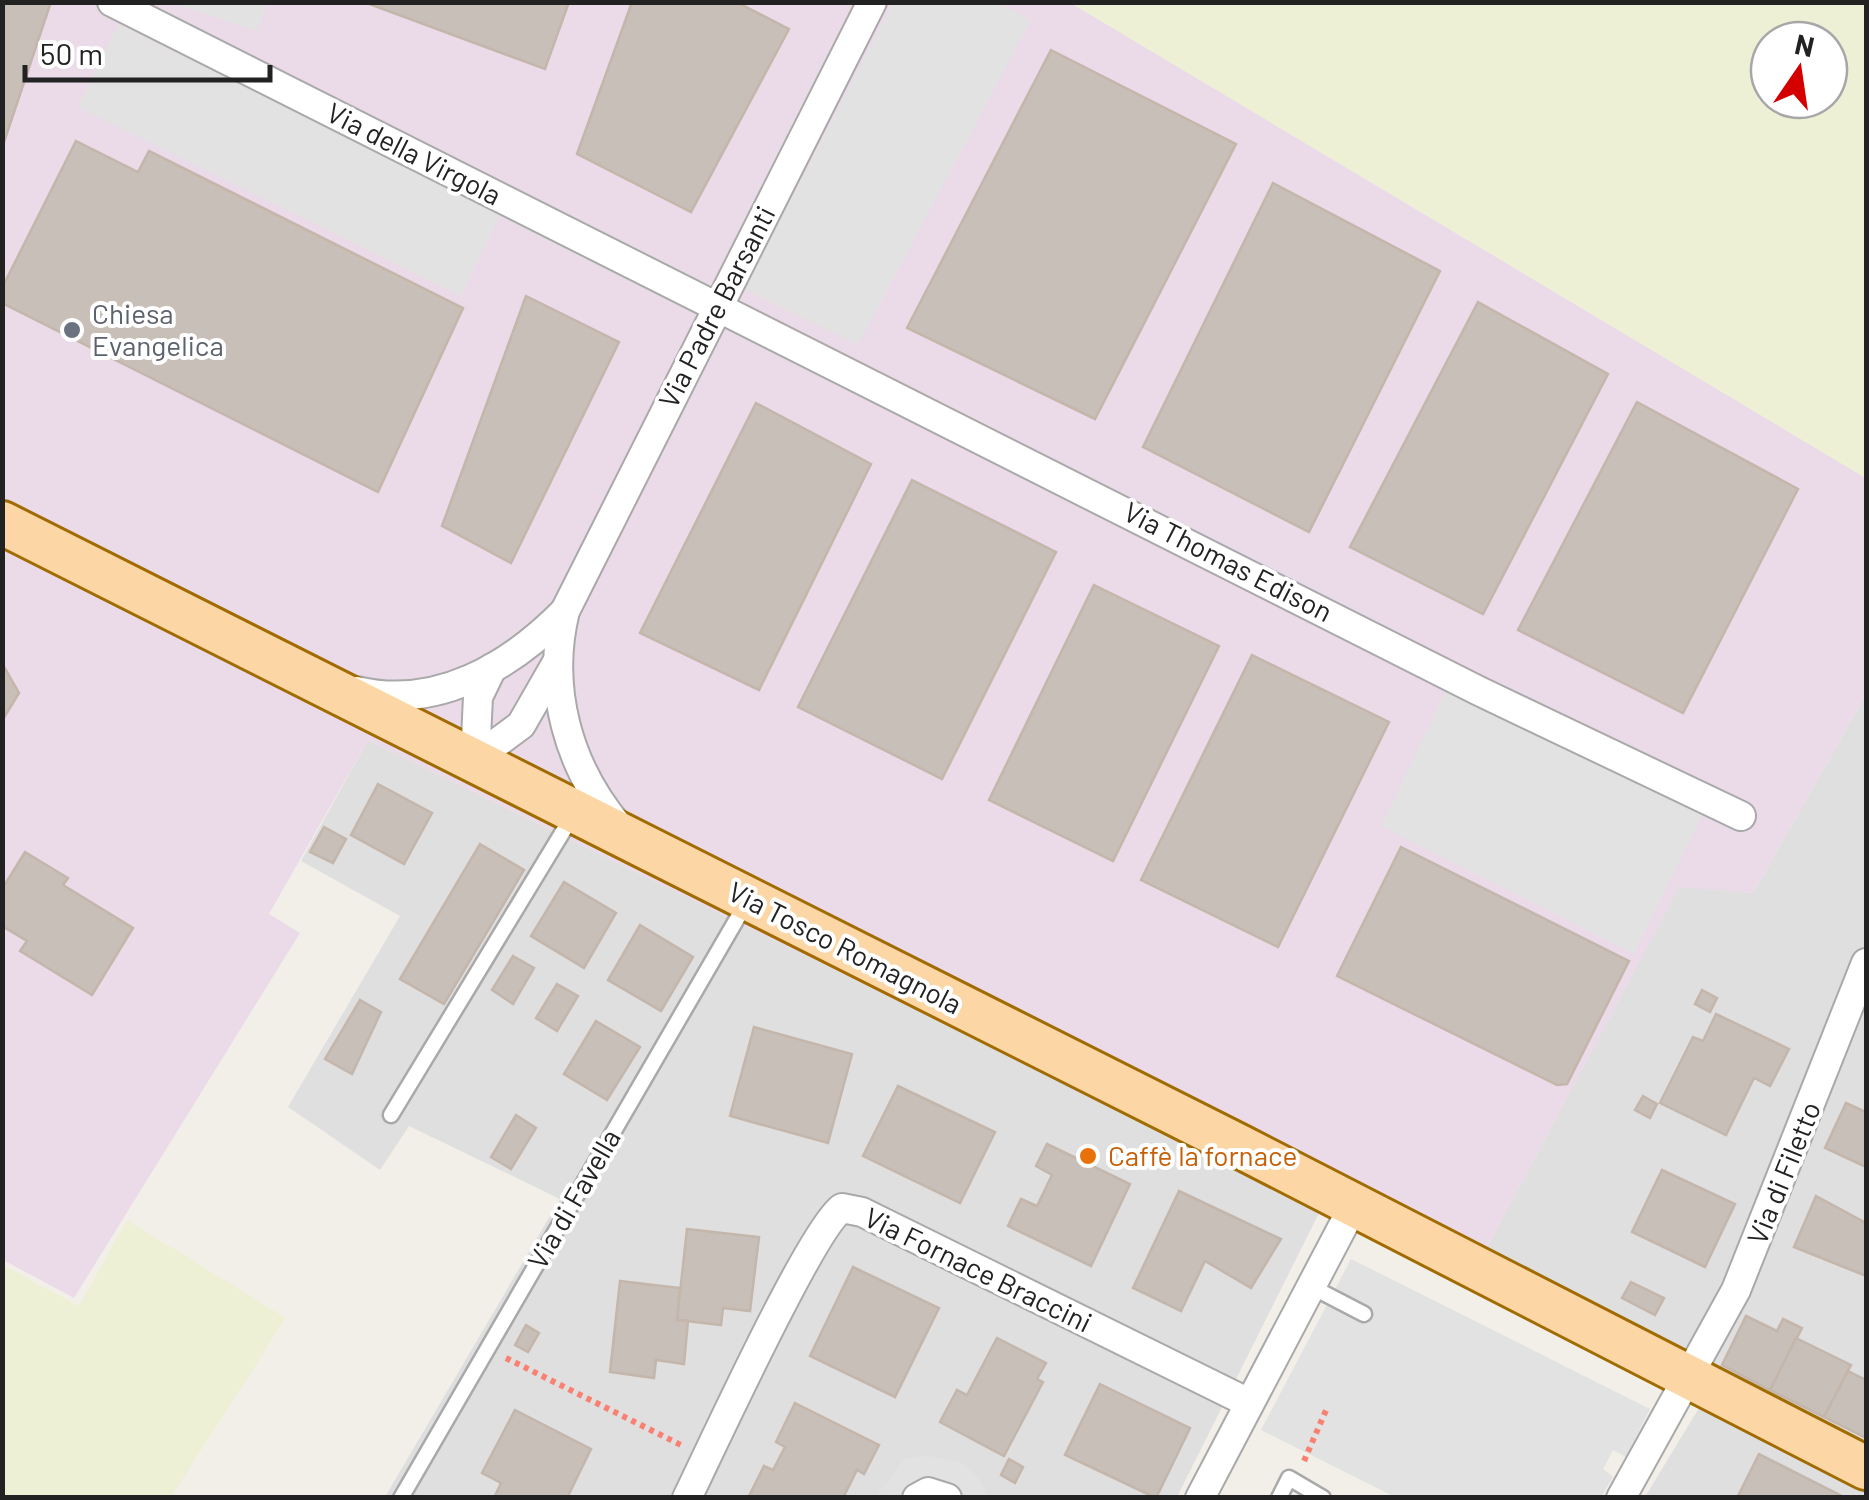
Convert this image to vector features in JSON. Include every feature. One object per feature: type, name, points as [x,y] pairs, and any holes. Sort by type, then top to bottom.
[{"type":"main road","name":"Via Tosco Romagnola","points":[[2,524],[476,759],[1866,1468]]},
{"type":"street","name":"Via della Virgola","points":[[112,2],[716,306]]},
{"type":"street","name":"Via Padre Barsanti","points":[[628,837],[594,792],[568,737],[556,664],[565,612],[872,2]]},
{"type":"street","name":"Via Thomas Edison","points":[[716,306],[1480,691],[1741,816]]},
{"type":"street","name":"Via Padre Barsanti","points":[[326,684],[370,694],[414,695],[447,689],[520,651],[565,612]]},
{"type":"street","name":"Via Padre Barsanti","points":[[476,759],[521,725],[556,664]]},
{"type":"street","points":[[476,759],[478,697],[492,668]]},
{"type":"street","name":"Via di Filetto","points":[[1621,1498],[1750,1258],[1866,964]]},
{"type":"street","points":[[1200,1498],[1247,1402],[1354,1205]]},
{"type":"street","name":"Via Fornace Braccini","points":[[687,1498],[806,1262],[831,1218],[842,1208],[862,1212],[1247,1402]]},
{"type":"street","points":[[918,1498],[928,1492],[946,1498]]},
{"type":"lane","points":[[391,1115],[576,810]]},
{"type":"lane","name":"Via di Favella","points":[[400,1498],[748,900]]},
{"type":"lane","points":[[1310,1286],[1364,1314]]},
{"type":"lane","points":[[1278,1498],[1289,1478],[1323,1498]]},
{"type":"path","points":[[487,1348],[707,1458]]},
{"type":"path","points":[[1294,1482],[1328,1408]]},
{"type":"shaded area","points":[[2,3],[1071,3],[1866,478],[1866,694],[1753,893],[1679,887],[1468,1283],[368,740],[269,914],[300,933],[74,1298],[3,1260]]},
{"type":"shaded area","points":[[173,3],[267,3],[257,31]]},
{"type":"shaded area","points":[[893,3],[998,3],[1031,20],[858,345],[745,289]]},
{"type":"shaded area","points":[[118,24],[500,215],[461,296],[78,107]]},
{"type":"shaded area","points":[[1447,688],[1703,813],[1634,954],[1381,826]]},
{"type":"shaded area","points":[[1866,694],[1866,1497],[1645,1497],[1702,1403],[1468,1283],[1679,886],[1753,893]]},
{"type":"shaded area","points":[[368,740],[1321,1209],[1177,1497],[385,1497],[560,1199],[409,1126],[380,1170],[288,1107],[400,916],[301,861]]},
{"type":"shaded area","points":[[1351,1259],[1650,1409],[1626,1457],[1613,1450],[1603,1469],[1613,1477],[1601,1497],[1395,1497],[1261,1430]]},
{"type":"shaded area","points":[[924,1455],[963,1463],[979,1479],[988,1497],[874,1498],[904,1460]]},
{"type":"green space","points":[[1071,3],[1866,3],[1866,478]]},
{"type":"green space","points":[[127,1220],[286,1318],[171,1497],[3,1497],[3,1265],[79,1306]]},
{"type":"building","points":[[2,2],[51,2],[2,148]]},
{"type":"building","points":[[364,2],[569,2],[545,69]]},
{"type":"building","points":[[632,2],[736,2],[789,29],[691,212],[577,154]]},
{"type":"building","points":[[1051,50],[1236,144],[1095,419],[907,328]]},
{"type":"building","points":[[76,141],[138,172],[149,151],[463,308],[378,492],[2,303],[2,288]]},
{"type":"building","points":[[1273,183],[1440,271],[1309,532],[1143,447]]},
{"type":"building","points":[[526,296],[619,342],[511,563],[442,526]]},
{"type":"building","points":[[1478,302],[1608,374],[1483,614],[1350,547]]},
{"type":"building","points":[[1637,402],[1798,489],[1683,713],[1518,630]]},
{"type":"building","points":[[756,403],[871,464],[759,690],[640,633]]},
{"type":"building","points":[[912,480],[1056,552],[942,779],[798,707]]},
{"type":"building","points":[[1094,585],[1219,646],[1113,861],[989,800]]},
{"type":"building","points":[[1252,655],[1389,722],[1278,947],[1141,880]]},
{"type":"building","points":[[2,663],[19,693],[2,721]]},
{"type":"building","points":[[378,784],[432,813],[404,864],[351,835]]},
{"type":"building","points":[[324,827],[346,839],[333,863],[310,852]]},
{"type":"building","points":[[480,844],[524,870],[444,1004],[400,979]]},
{"type":"building","points":[[1401,847],[1629,961],[1567,1084],[1557,1085],[1337,976]]},
{"type":"building","points":[[25,852],[68,878],[63,885],[133,928],[92,995],[20,951],[27,941],[2,926],[2,889]]},
{"type":"building","points":[[564,882],[616,913],[584,968],[531,936]]},
{"type":"building","points":[[640,925],[693,957],[661,1011],[608,980]]},
{"type":"building","points":[[513,956],[534,968],[513,1004],[492,990]]},
{"type":"building","points":[[557,984],[578,996],[557,1031],[536,1018]]},
{"type":"building","points":[[1702,990],[1717,998],[1710,1012],[1695,1004]]},
{"type":"building","points":[[360,1000],[381,1012],[352,1074],[325,1059]]},
{"type":"building","points":[[1716,1014],[1789,1049],[1770,1086],[1754,1078],[1726,1135],[1660,1103],[1693,1037],[1703,1041]]},
{"type":"building","points":[[596,1021],[640,1047],[607,1100],[564,1074]]},
{"type":"building","points":[[754,1027],[852,1054],[828,1143],[730,1116]]},
{"type":"building","points":[[898,1086],[995,1132],[960,1203],[863,1156]]},
{"type":"building","points":[[1643,1096],[1657,1104],[1650,1118],[1635,1110]]},
{"type":"building","points":[[1846,1103],[1866,1112],[1866,1167],[1825,1148]]},
{"type":"building","points":[[516,1115],[536,1128],[511,1169],[491,1157]]},
{"type":"building","points":[[1047,1144],[1130,1184],[1091,1266],[1008,1226],[1021,1199],[1037,1206],[1052,1175],[1036,1166]]},
{"type":"building","points":[[1662,1170],[1735,1204],[1705,1267],[1632,1232]]},
{"type":"building","points":[[1179,1191],[1281,1239],[1251,1288],[1205,1261],[1181,1311],[1133,1288]]},
{"type":"building","points":[[1816,1196],[1866,1223],[1866,1276],[1794,1247]]},
{"type":"building","points":[[687,1229],[759,1237],[750,1311],[723,1308],[721,1325],[677,1320]]},
{"type":"building","points":[[853,1267],[939,1308],[895,1397],[810,1356]]},
{"type":"building","points":[[620,1281],[680,1288],[677,1320],[688,1321],[684,1364],[656,1360],[654,1378],[610,1372]]},
{"type":"building","points":[[1631,1282],[1664,1298],[1655,1315],[1622,1298]]},
{"type":"building","points":[[1746,1316],[1777,1331],[1783,1319],[1802,1328],[1770,1390],[1722,1365]]},
{"type":"building","points":[[526,1325],[539,1333],[528,1352],[515,1345]]},
{"type":"building","points":[[997,1338],[1046,1363],[1037,1379],[1043,1382],[1004,1456],[940,1422],[957,1390],[967,1395]]},
{"type":"building","points":[[1796,1338],[1851,1365],[1824,1417],[1770,1390]]},
{"type":"building","points":[[1848,1371],[1866,1380],[1866,1438],[1824,1417]]},
{"type":"building","points":[[1100,1384],[1190,1428],[1156,1498],[1065,1455]]},
{"type":"building","points":[[795,1403],[879,1445],[864,1474],[857,1470],[843,1498],[748,1498],[764,1466],[773,1470],[785,1447],[776,1442]]},
{"type":"building","points":[[515,1410],[591,1449],[567,1498],[494,1498],[501,1483],[482,1473]]},
{"type":"building","points":[[1759,1454],[1846,1498],[1737,1498]]},
{"type":"building","points":[[1009,1459],[1023,1467],[1015,1483],[1001,1475]]},
{"type":"place","name":"Chiesa Evangelica","points":[[72,330]]},
{"type":"place","name":"Caffè la fornace","points":[[1088,1156]]}]
